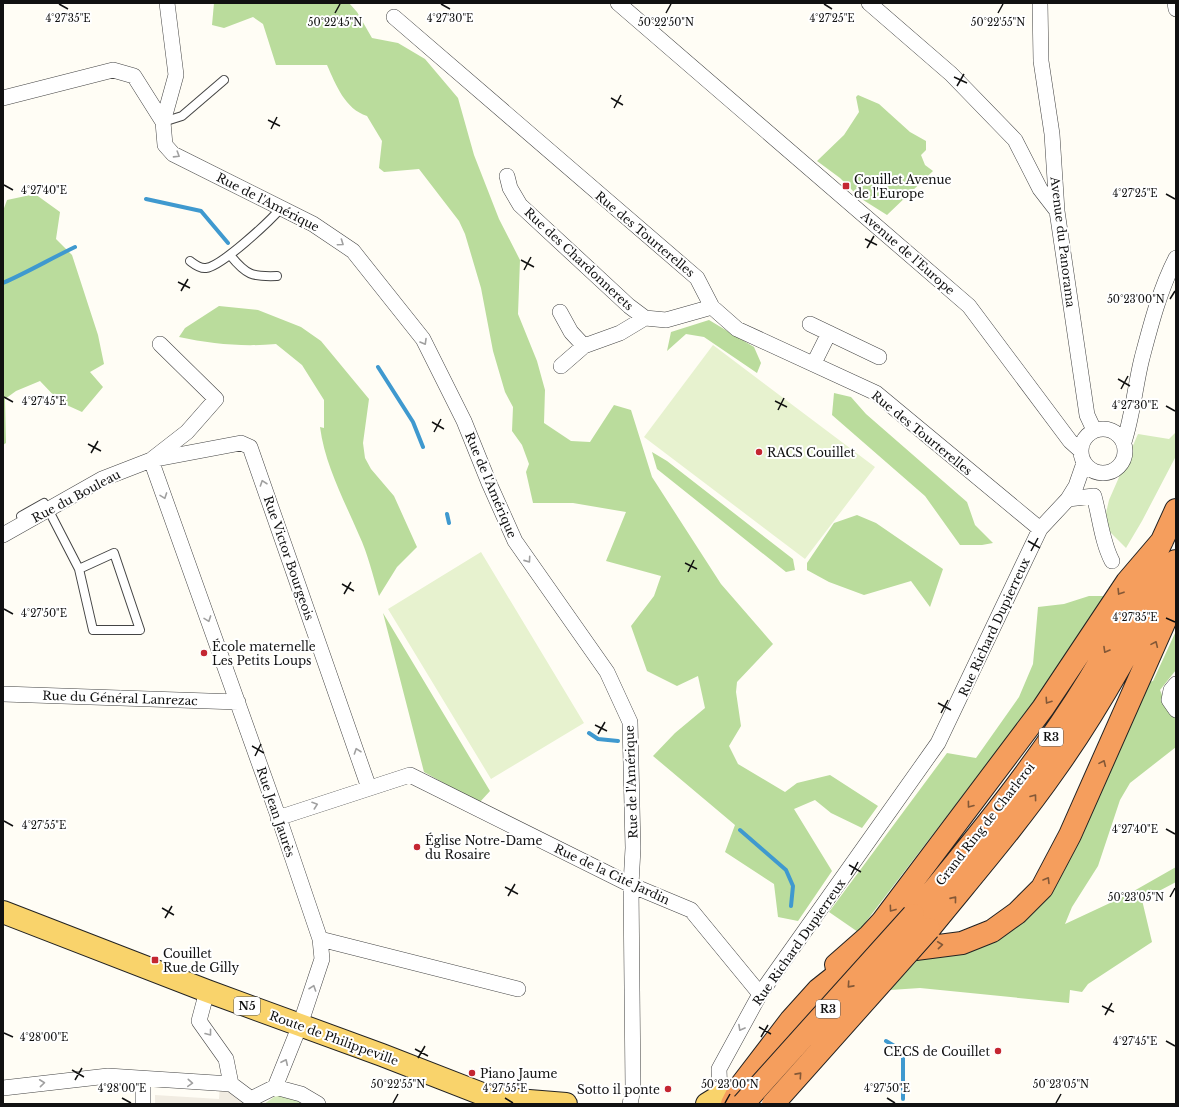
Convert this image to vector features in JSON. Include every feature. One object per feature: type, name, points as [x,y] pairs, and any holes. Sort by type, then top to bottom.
[{"type":"highway","name":"Grand Ring de Charleroi","points":[[742,1094],[913,915],[982,832],[1038,757],[1085,686],[1134,600],[1176,510]]},
{"type":"highway","points":[[718,1102],[808,987],[869,936],[882,922],[1043,708],[1127,582],[1162,541]]},
{"type":"highway","name":"Grand Ring de Charleroi","points":[[772,1104],[929,929],[997,846],[1056,768],[1105,692],[1176,562]]},
{"type":"highway","points":[[718,1102],[742,1094],[804,1004],[847,967],[877,954],[962,942],[992,931],[1017,913],[1042,888],[1070,835],[1176,596]]},
{"type":"highway","points":[[742,1094],[750,1104]]},
{"type":"main road","name":"Route de Philippeville","points":[[3,912],[206,995]]},
{"type":"main road","name":"Route de Philippeville","points":[[3,918],[298,1031],[470,1104]]},
{"type":"main road","name":"Route de Philippeville","points":[[298,1031],[500,1101]]},
{"type":"main road","name":"N5","points":[[500,1101],[566,1104]]},
{"type":"street","name":"Rue de l'Amérique","points":[[167,3],[176,75],[163,122],[165,145],[173,154],[313,224],[353,251],[423,340],[464,421],[489,483],[515,541],[607,672],[630,722],[633,848],[631,885],[633,1089],[630,1104]]},
{"type":"street","name":"Avenue de l'Europe","points":[[618,3],[969,306],[1082,456]]},
{"type":"street","points":[[870,3],[951,74],[1015,140],[1040,189],[1056,211]]},
{"type":"street","name":"Avenue du Panorama","points":[[1040,3],[1041,61],[1052,134],[1056,211],[1087,415],[1094,430]]},
{"type":"street","points":[[1175,3],[1176,9]]},
{"type":"street","name":"Rue des Tourterelles","points":[[394,17],[697,278],[712,307],[737,328],[876,393],[1040,529]]},
{"type":"street","points":[[3,98],[113,70],[134,76],[163,122]]},
{"type":"street","name":"Rue des Chardonnerets","points":[[507,176],[510,188],[520,205],[629,306],[645,318],[666,320],[712,307]]},
{"type":"street","points":[[1124,442],[1113,431],[1101,428],[1094,430],[1086,435],[1082,456],[1092,471],[1099,473],[1112,472],[1122,462],[1125,451],[1124,442],[1131,418],[1142,358],[1166,278],[1176,258]]},
{"type":"street","points":[[560,312],[571,332],[584,346]]},
{"type":"street","name":"Rue des Chardonnerets","points":[[561,366],[584,346],[620,334],[645,318]]},
{"type":"street","points":[[810,324],[879,357]]},
{"type":"street","points":[[814,363],[829,333]]},
{"type":"street","name":"Rue du Bouleau","points":[[3,535],[102,479],[151,460],[187,432],[216,399],[160,344]]},
{"type":"street","name":"Rue Victor Bourgeois","points":[[151,460],[241,443],[250,446],[370,788]]},
{"type":"street","name":"Rue Richard Dupierreux","points":[[718,1102],[719,1069],[760,994],[938,744],[1040,529],[1068,499],[1076,486],[1082,456]]},
{"type":"street","name":"Rue Jean Jaurès","points":[[151,460],[238,702],[320,939],[322,959],[298,1031],[275,1087]]},
{"type":"street","points":[[1068,499],[1094,496],[1101,520],[1106,550],[1112,561]]},
{"type":"street","points":[[1172,705],[1171,690],[1176,684]]},
{"type":"street","name":"Rue du Général Lanrezac","points":[[3,694],[238,702]]},
{"type":"street","name":"Rue de la Cité Jardin","points":[[278,818],[410,775],[631,885],[691,910],[760,994]]},
{"type":"street","points":[[320,939],[518,989]]},
{"type":"street","points":[[206,995],[198,1021],[226,1058],[231,1084]]},
{"type":"street","points":[[3,1088],[108,1076],[143,1080],[231,1084],[252,1102],[275,1087],[301,1094],[318,1104]]},
{"type":"street","points":[[143,1080],[143,1104]]},
{"type":"lane","points":[[163,122],[182,116],[224,80]]},
{"type":"lane","points":[[190,261],[199,267],[206,268],[230,255],[272,219],[281,208]]},
{"type":"lane","points":[[230,255],[247,274],[259,277],[278,276]]},
{"type":"lane","points":[[3,528],[44,503],[79,569],[93,630],[140,630],[114,552],[79,569]]},
{"type":"green space","points":[[214,3],[349,3],[357,12],[372,38],[398,43],[425,59],[458,98],[474,155],[499,219],[520,260],[518,314],[537,361],[545,390],[544,423],[571,441],[590,442],[614,405],[631,410],[652,477],[721,584],[773,644],[737,682],[736,692],[741,726],[729,746],[738,764],[785,792],[797,783],[830,775],[878,806],[862,828],[831,813],[815,800],[794,809],[832,871],[798,921],[778,917],[774,884],[725,852],[735,825],[653,756],[675,733],[705,708],[698,676],[677,686],[647,671],[631,626],[654,596],[661,576],[606,561],[626,512],[573,503],[533,503],[526,472],[529,464],[522,445],[512,431],[513,407],[505,392],[493,351],[481,288],[465,234],[459,221],[419,169],[384,172],[379,168],[382,141],[367,116],[359,113],[347,102],[327,65],[276,65],[263,24],[253,17],[224,28],[212,25]]},
{"type":"green space","points":[[858,95],[879,104],[910,132],[926,141],[926,150],[921,155],[925,165],[933,171],[887,215],[860,198],[840,178],[817,161],[844,135],[859,112],[856,97]]},
{"type":"green space","points":[[35,194],[60,212],[56,239],[72,255],[98,335],[104,364],[90,372],[103,387],[82,412],[60,402],[40,381],[16,391],[5,399],[6,443],[3,445],[3,211],[7,200]]},
{"type":"green space","points":[[219,306],[258,310],[301,327],[321,341],[369,399],[363,443],[365,458],[371,469],[394,496],[417,547],[397,567],[379,596],[365,550],[336,482],[322,441],[320,427],[324,428],[324,400],[302,365],[276,344],[227,344],[179,337],[185,328]]},
{"type":"green space","points":[[709,320],[754,347],[761,363],[757,373],[704,337],[686,334],[667,351],[671,332]]},
{"type":"green space","name":"RACS Couillet","points":[[713,345],[875,467],[805,559],[644,437]]},
{"type":"green space","points":[[834,393],[851,397],[866,414],[967,502],[975,525],[993,543],[982,545],[960,545],[925,496],[832,415]]},
{"type":"green space","points":[[1176,432],[1176,456],[1126,548],[1107,529],[1106,513],[1109,500],[1138,434],[1169,439]]},
{"type":"green space","points":[[652,452],[667,461],[793,559],[795,570],[786,572],[657,469]]},
{"type":"green space","points":[[857,515],[876,523],[943,569],[930,607],[911,581],[864,595],[829,582],[807,570],[807,563],[834,523]]},
{"type":"green space","points":[[481,552],[584,723],[491,779],[388,609]]},
{"type":"green space","points":[[1089,596],[1106,596],[1035,701],[858,932],[829,912],[947,753],[976,758],[1019,697],[1033,664],[1038,607],[1064,604]]},
{"type":"green space","points":[[383,613],[490,791],[479,803],[424,772]]},
{"type":"green space","points":[[1176,631],[1176,670],[1160,690],[1165,702],[1176,714],[1176,747],[1130,783],[1120,800],[1098,866],[1072,907],[1065,924],[1125,896],[1176,867],[1176,882],[1142,900],[1152,942],[1088,984],[1082,992],[1070,990],[1069,1003],[920,988],[890,990],[921,956],[952,955],[969,951],[998,938],[1011,930],[1035,909],[1057,885],[1149,682],[1153,681]]},
{"type":"green space","points":[[283,1095],[305,1104],[264,1104],[274,1097]]},
{"type":"shaded area","points":[[220,1084],[253,1104],[155,1104],[155,1095],[219,1099]]},
{"type":"waterway","points":[[146,199],[201,211],[228,243]]},
{"type":"waterway","points":[[3,283],[75,247]]},
{"type":"waterway","points":[[378,367],[413,422],[423,447]]},
{"type":"waterway","points":[[447,514],[449,523]]},
{"type":"waterway","points":[[589,733],[598,739],[618,741]]},
{"type":"waterway","points":[[740,830],[786,870],[793,886],[791,906]]},
{"type":"waterway","points":[[886,1041],[903,1051],[903,1099]]},
{"type":"place","name":"Couillet Avenue de l'Europe","points":[[846,186]]},
{"type":"place","name":"RACS Couillet","points":[[759,452]]},
{"type":"place","name":"École maternelle Les Petits Loups","points":[[204,653]]},
{"type":"place","name":"Église Notre-Dame du Rosaire","points":[[417,847]]},
{"type":"place","name":"Couillet Rue de Gilly","points":[[155,960]]},
{"type":"place","name":"CECS de Couillet","points":[[998,1051]]},
{"type":"place","name":"Piano Jaume","points":[[472,1073]]},
{"type":"place","name":"Sotto il ponte","points":[[668,1089]]}]
